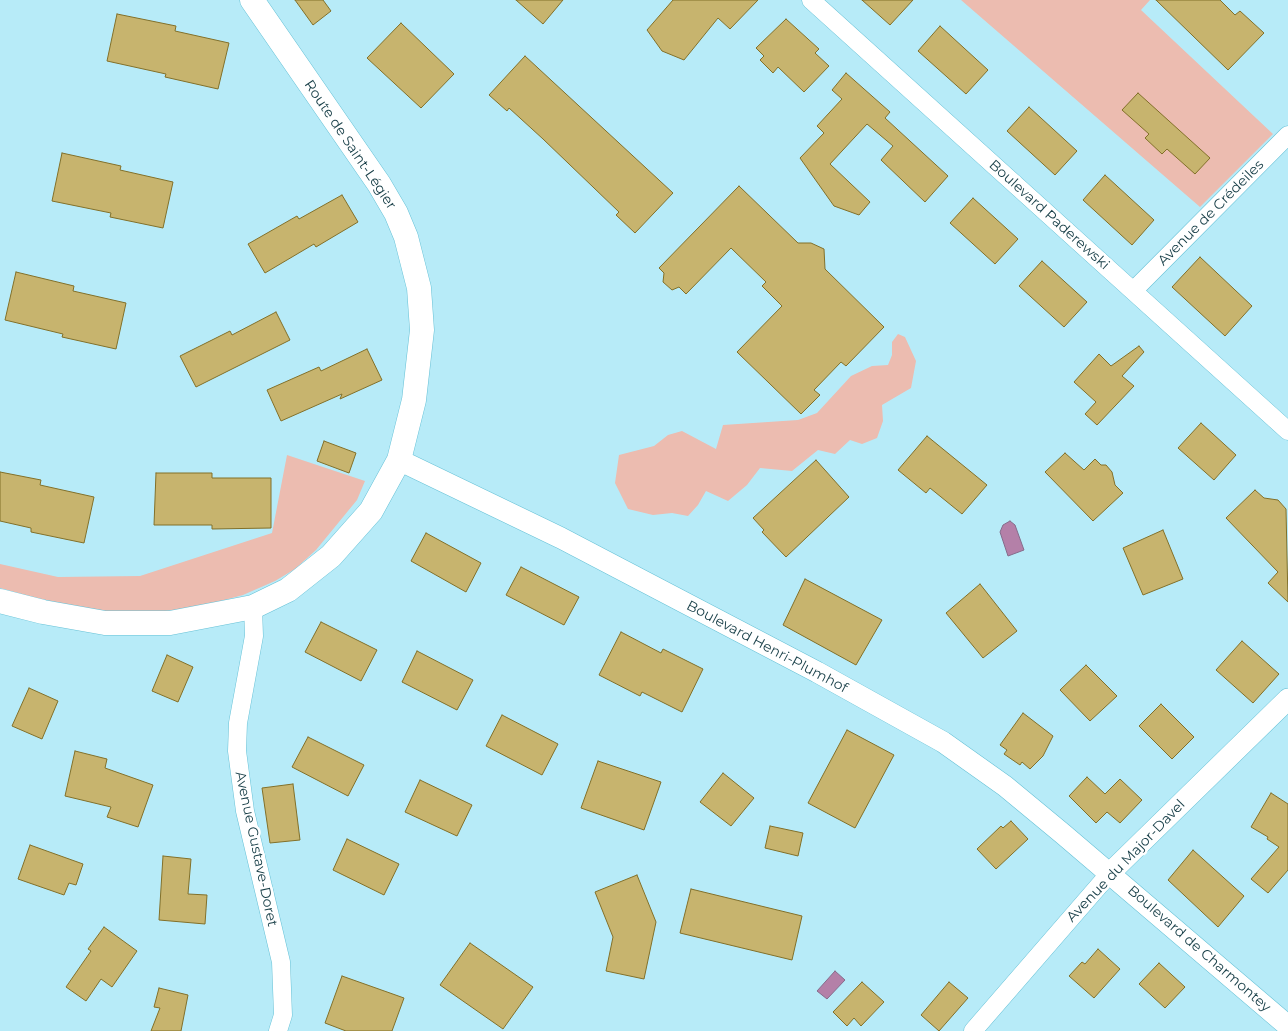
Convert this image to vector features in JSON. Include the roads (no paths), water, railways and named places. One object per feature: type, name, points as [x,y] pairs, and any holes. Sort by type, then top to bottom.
[{"type":"main road","name":"Route de Saint-Légier","points":[[0,601],[43,612],[105,623],[170,623],[253,607],[288,590],[331,556],[371,511],[399,460],[414,400],[422,330],[419,288],[406,237],[396,213],[379,184],[252,0]]},
{"type":"street","name":"Boulevard Paderewski","points":[[811,0],[1288,431]]},
{"type":"street","name":"Avenue de Crédeiles","points":[[1133,291],[1288,135]]},
{"type":"street","name":"Boulevard Henri-Plumhof","points":[[399,460],[561,538],[817,672],[943,742],[1005,786],[1110,873]]},
{"type":"street","name":"Avenue Gustave-Doret","points":[[253,607],[254,636],[238,723],[236,751],[245,811],[281,962],[283,1015],[278,1031]]},
{"type":"street","name":"Avenue du Major-Davel","points":[[973,1031],[1110,873],[1288,699]]},
{"type":"street","name":"Boulevard de Charmontey","points":[[1110,873],[1288,1026]]}]
